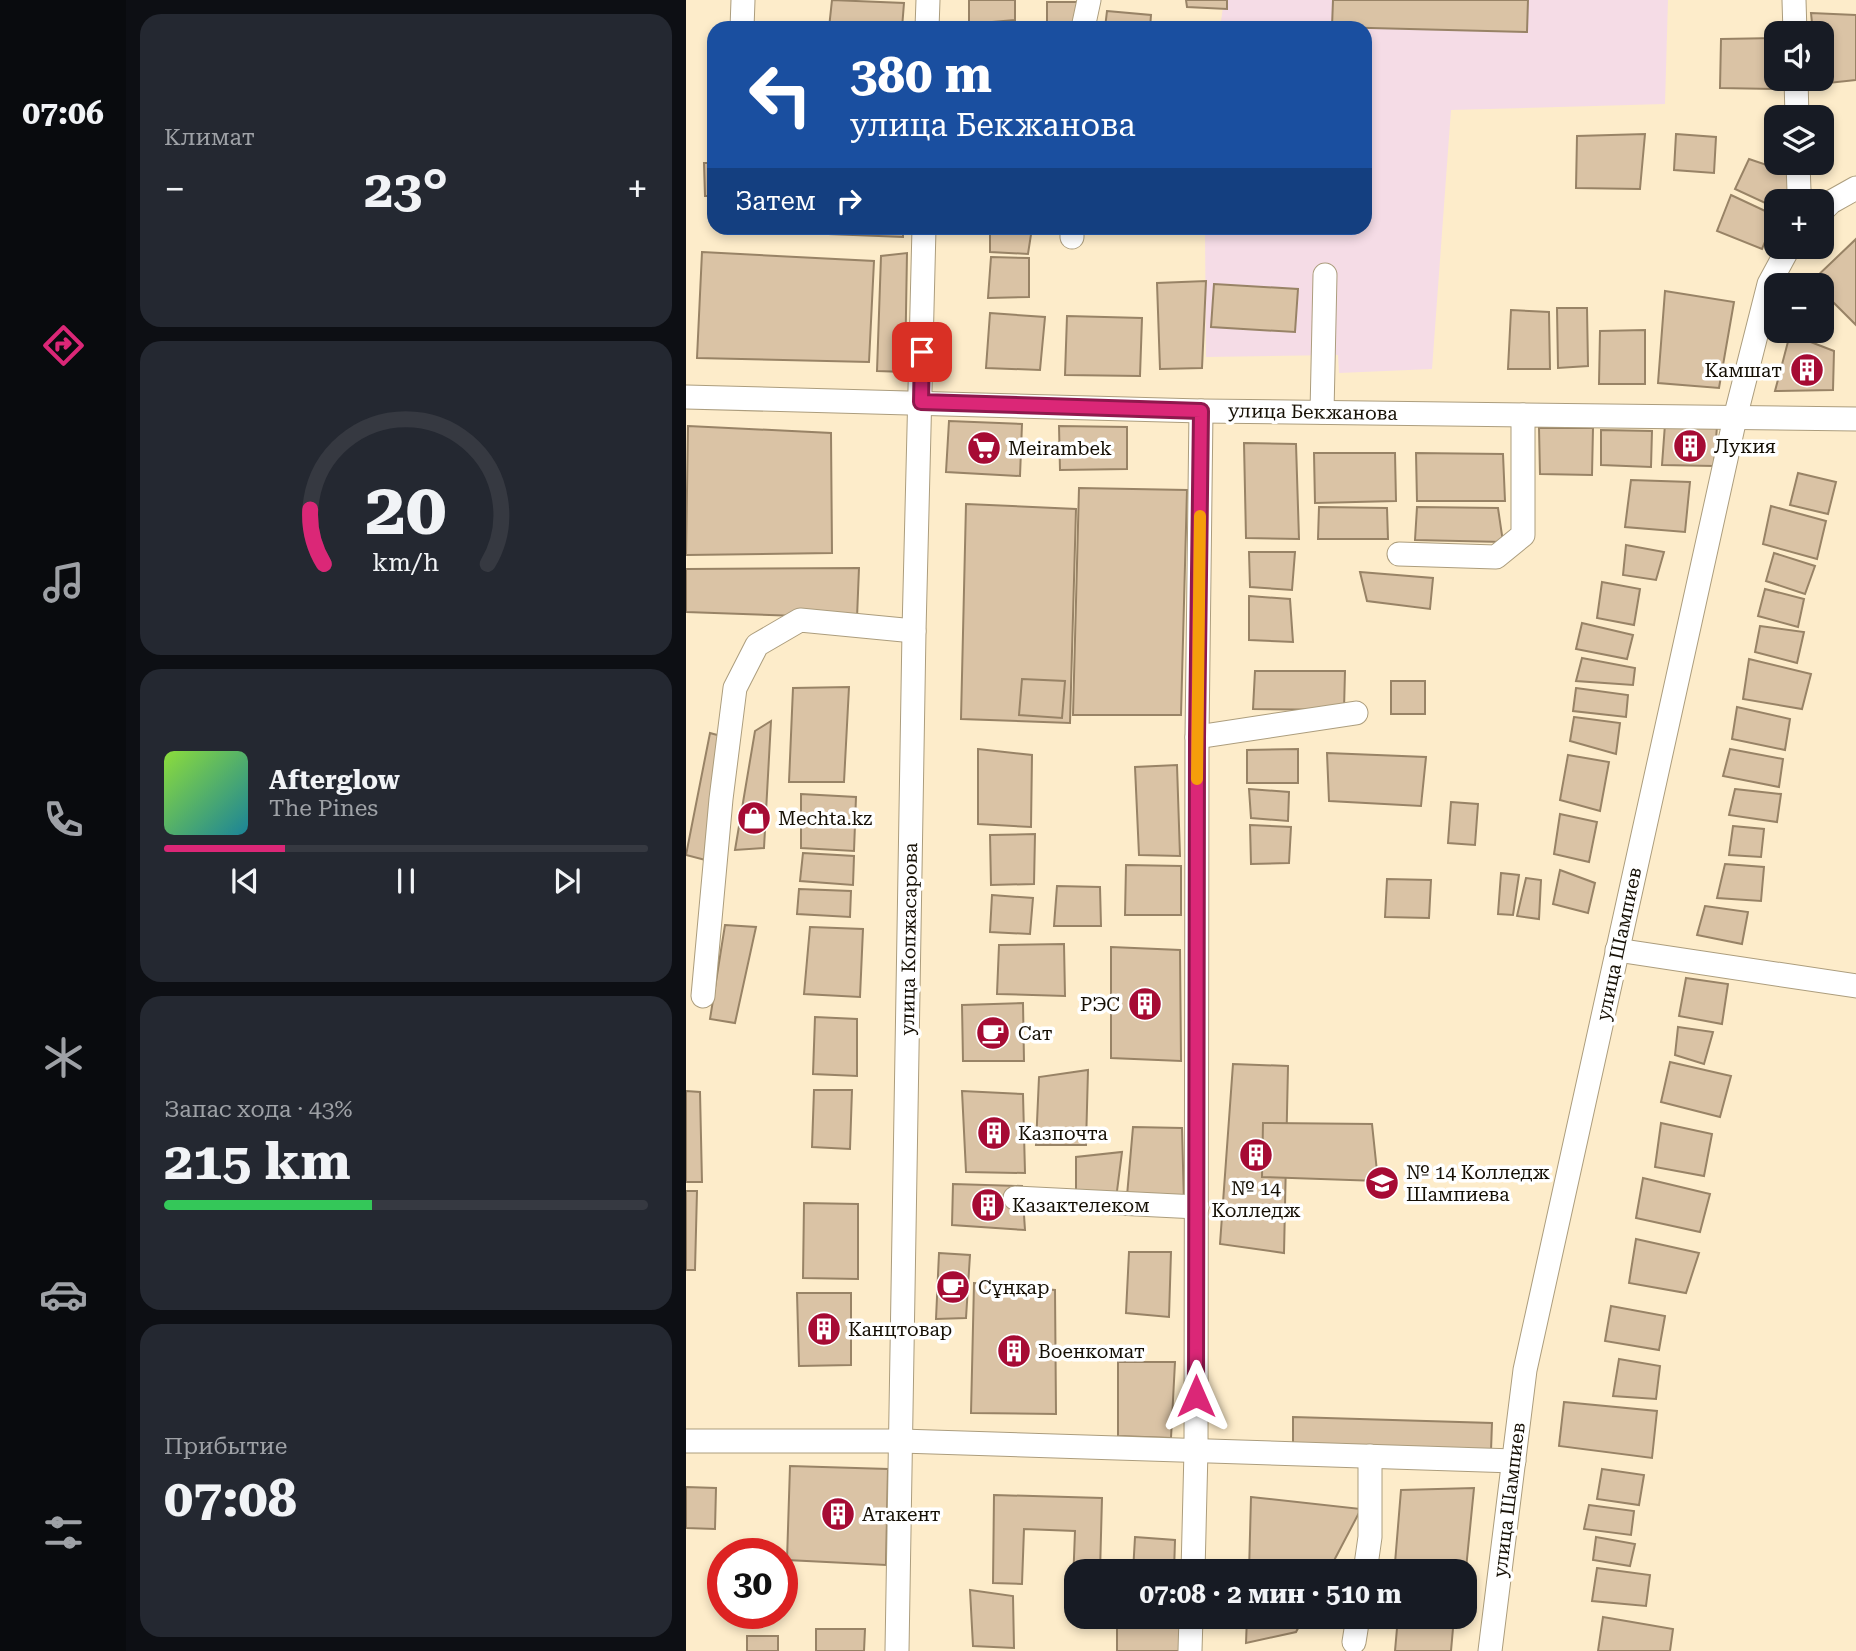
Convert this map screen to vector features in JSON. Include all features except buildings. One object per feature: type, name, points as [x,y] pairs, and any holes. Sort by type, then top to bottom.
[{"type":"street","points":[[742,21],[743,0]]},
{"type":"street","points":[[927,21],[928,0]]},
{"type":"street","points":[[1084,21],[1089,0]]},
{"type":"street","points":[[1794,0],[1795,21]]},
{"type":"street","points":[[1834,200],[1856,188]]},
{"type":"street","name":"улица Копжасарова","points":[[897,1651],[914,631],[924,235]]},
{"type":"street","name":"улица Шампиев","points":[[1490,1651],[1525,1370],[1735,418],[1769,284],[1783,259]]},
{"type":"street","points":[[1322,412],[1325,275]]},
{"type":"street","name":"улица Бекжанова","points":[[686,397],[1201,411],[1856,419]]},
{"type":"street","points":[[1192,1559],[1196,1450],[1197,737],[1201,411]]},
{"type":"street","points":[[1399,554],[1496,556],[1523,535],[1523,415]]},
{"type":"street","points":[[703,996],[721,799],[735,688],[757,645],[800,620],[914,631]]},
{"type":"street","points":[[1197,737],[1356,713]]},
{"type":"street","points":[[1618,950],[1856,986]]},
{"type":"street","points":[[1015,1198],[1196,1207]]},
{"type":"street","points":[[686,1441],[901,1441],[1514,1461]]},
{"type":"street","points":[[1367,1559],[1370,1538],[1370,1456]]},
{"type":"street","points":[[1190,1651],[1191,1629]]},
{"type":"street","points":[[1354,1642],[1356,1629]]},
{"type":"shaded area","points":[[1224,0],[1668,0],[1665,104],[1451,110],[1432,369],[1339,373],[1338,355],[1206,357],[1205,235],[1372,235],[1372,21],[1221,21]]},
{"type":"slow traffic","points":[[1197,779],[1200,516]]},
{"type":"place","name":"Камшат","points":[[1807,370]]},
{"type":"place","name":"Лукия","points":[[1690,446]]},
{"type":"place","name":"Meirambek","points":[[984,448]]},
{"type":"place","name":"Mechta.kz","points":[[754,818]]},
{"type":"place","name":"РЭС","points":[[1145,1004]]},
{"type":"place","name":"Сат","points":[[993,1033]]},
{"type":"place","name":"Казпочта","points":[[994,1133]]},
{"type":"place","name":"№ 14 Колледж","points":[[1256,1155]]},
{"type":"place","name":"№ 14 Колледж Шампиева","points":[[1382,1183]]},
{"type":"place","name":"Казактелеком","points":[[988,1205]]},
{"type":"place","name":"Сұңқар","points":[[953,1287]]},
{"type":"place","name":"Канцтовар","points":[[824,1329]]},
{"type":"place","name":"Военкомат","points":[[1014,1351]]},
{"type":"place","name":"Атакент","points":[[838,1514]]},
{"type":"route","points":[[922,352],[921,402],[1201,411],[1197,737],[1196,1396]]}]
